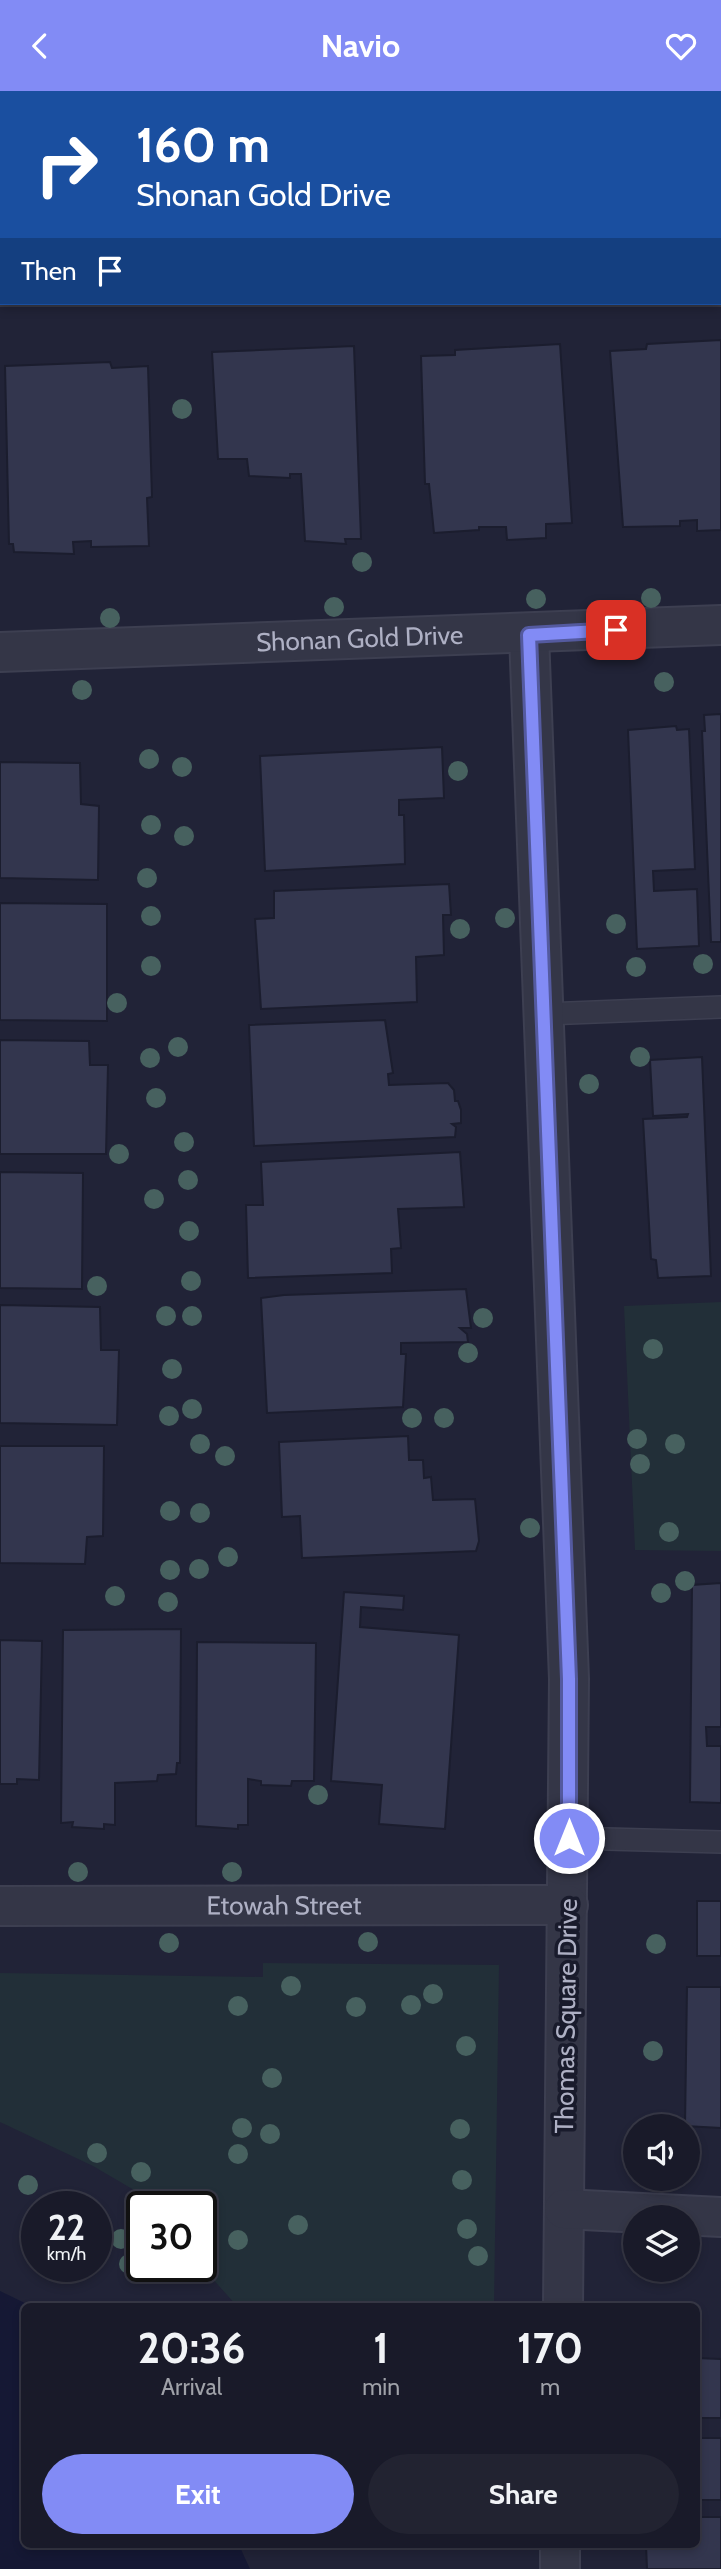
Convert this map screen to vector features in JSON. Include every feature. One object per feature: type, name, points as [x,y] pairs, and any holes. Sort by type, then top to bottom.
[{"type":"street","name":"Shonan Gold Drive","points":[[0,652],[529,635],[721,625]]},
{"type":"street","name":"Thomas Square Drive","points":[[529,635],[569,1679],[563,2303]]},
{"type":"street","name":"Etowah Street","points":[[0,1906],[568,1905]]},
{"type":"street","points":[[564,2209],[721,2217]]},
{"type":"street","points":[[560,2548],[560,2569]]},
{"type":"lane","points":[[545,1014],[721,1007]]},
{"type":"lane","points":[[569,1838],[721,1842]]},
{"type":"shaded area","points":[[721,1302],[721,1551],[635,1550],[624,1306]]},
{"type":"shaded area","points":[[263,1963],[499,1965],[494,2303],[234,2303],[215,2282],[217,2191],[136,2191],[93,2166],[0,2122],[0,1973],[263,1977]]},
{"type":"water","points":[[0,2291],[25,2303],[21,2303],[21,2548],[240,2548],[250,2569],[0,2569]]},
{"type":"building","points":[[721,340],[721,530],[697,531],[697,520],[680,521],[680,526],[623,527],[610,351],[646,349],[647,344]]},
{"type":"building","points":[[560,344],[572,523],[546,524],[546,538],[507,540],[506,527],[479,527],[479,530],[434,533],[429,484],[425,484],[421,356],[455,355],[455,350]]},
{"type":"building","points":[[354,346],[361,539],[345,539],[346,544],[305,541],[301,474],[290,474],[290,478],[249,476],[247,459],[218,459],[212,352]]},
{"type":"building","points":[[110,362],[112,368],[148,366],[152,497],[147,498],[149,546],[91,547],[91,541],[73,542],[74,554],[14,552],[13,544],[9,544],[5,366]]},
{"type":"building","points":[[721,714],[721,942],[711,942],[702,731],[705,731],[704,715]]},
{"type":"building","points":[[676,726],[677,730],[689,729],[695,869],[653,871],[654,891],[697,889],[699,946],[637,949],[628,730]]},
{"type":"building","points":[[442,747],[444,798],[399,800],[399,815],[404,815],[405,864],[265,871],[260,756]]},
{"type":"building","points":[[0,762],[80,763],[81,804],[99,806],[98,880],[0,878]]},
{"type":"building","points":[[449,884],[451,915],[443,915],[444,955],[416,957],[417,1002],[261,1009],[255,919],[274,918],[274,891]]},
{"type":"building","points":[[0,903],[107,904],[107,1021],[0,1020]]},
{"type":"building","points":[[385,1020],[393,1073],[388,1074],[389,1085],[448,1083],[454,1090],[455,1101],[458,1101],[461,1110],[461,1123],[452,1124],[456,1127],[455,1137],[254,1146],[249,1025]]},
{"type":"building","points":[[0,1040],[89,1041],[90,1065],[108,1065],[106,1154],[0,1154]]},
{"type":"building","points":[[702,1057],[711,1276],[658,1278],[656,1260],[651,1259],[643,1119],[687,1117],[688,1114],[653,1116],[650,1060]]},
{"type":"building","points":[[460,1152],[464,1207],[398,1209],[401,1248],[391,1249],[392,1273],[248,1278],[246,1205],[263,1205],[261,1162]]},
{"type":"building","points":[[0,1172],[83,1173],[82,1289],[0,1288]]},
{"type":"building","points":[[466,1289],[471,1328],[460,1328],[467,1334],[468,1342],[401,1343],[401,1354],[406,1354],[403,1407],[267,1413],[261,1298]]},
{"type":"building","points":[[0,1305],[100,1307],[101,1350],[119,1350],[117,1425],[0,1423]]},
{"type":"building","points":[[408,1436],[409,1460],[423,1460],[424,1478],[431,1477],[433,1500],[475,1499],[479,1541],[476,1551],[302,1558],[300,1516],[282,1517],[279,1442]]},
{"type":"building","points":[[0,1446],[104,1446],[103,1536],[87,1537],[85,1564],[0,1563]]},
{"type":"building","points":[[721,1583],[721,1727],[706,1727],[707,1746],[721,1746],[721,1803],[690,1802],[692,1585]]},
{"type":"building","points":[[344,1592],[404,1596],[403,1610],[361,1607],[360,1627],[459,1635],[445,1829],[379,1824],[382,1785],[331,1781]]},
{"type":"building","points":[[181,1629],[180,1763],[177,1763],[176,1774],[158,1775],[157,1781],[115,1783],[115,1825],[104,1824],[104,1829],[72,1827],[73,1822],[61,1823],[63,1630]]},
{"type":"building","points":[[0,1640],[42,1641],[39,1780],[17,1779],[17,1784],[0,1784]]},
{"type":"building","points":[[197,1642],[316,1643],[314,1781],[292,1781],[291,1786],[261,1785],[261,1781],[248,1779],[248,1825],[238,1825],[238,1829],[196,1826]]},
{"type":"building","points":[[697,1901],[721,1901],[721,1956],[697,1956]]},
{"type":"building","points":[[687,1987],[721,1987],[721,2128],[700,2127],[700,2114],[685,2114]]},
{"type":"building","points":[[700,2358],[721,2359],[721,2418],[700,2418]]},
{"type":"building","points":[[700,2438],[721,2438],[721,2500],[700,2500]]},
{"type":"building","points":[[700,2517],[721,2517],[721,2569],[647,2569],[646,2548],[700,2548]]},
{"type":"route","points":[[569,1838],[569,1679],[529,635],[616,630]]}]
